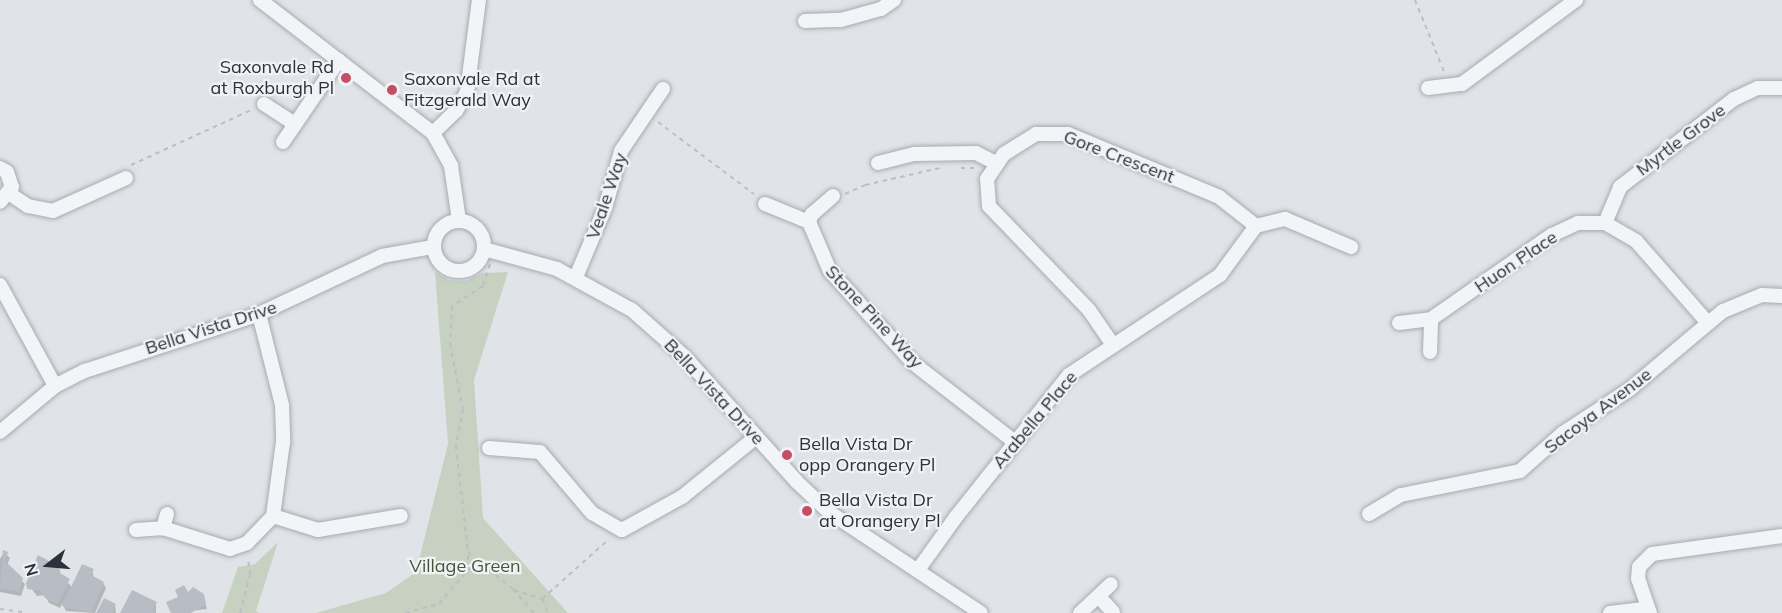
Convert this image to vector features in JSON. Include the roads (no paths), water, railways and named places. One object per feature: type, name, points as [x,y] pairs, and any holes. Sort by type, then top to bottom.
[{"type":"street","points":[[260,0],[433,133],[451,166],[459,220]]},
{"type":"street","points":[[433,133],[456,111],[467,92],[479,0]]},
{"type":"street","points":[[805,21],[841,20],[881,9],[894,0]]},
{"type":"street","points":[[1428,88],[1462,84],[1576,0]]},
{"type":"street","points":[[283,142],[339,60]]},
{"type":"street","name":"Myrtle Grove","points":[[1605,223],[1620,187],[1708,119],[1758,88],[1782,88]]},
{"type":"street","name":"Veale Way","points":[[576,277],[605,208],[621,151],[663,89]]},
{"type":"street","points":[[264,104],[295,124]]},
{"type":"street","name":"Gore Crescent","points":[[994,166],[1028,138],[1046,133],[1068,134],[1219,197],[1256,226]]},
{"type":"street","points":[[878,163],[914,154],[976,153],[994,166],[986,187],[993,213],[1089,310],[1113,345]]},
{"type":"street","points":[[0,168],[11,179],[5,198],[53,211],[126,178]]},
{"type":"street","points":[[765,204],[809,222],[812,214],[833,196]]},
{"type":"street","points":[[1256,226],[1285,219],[1351,247]]},
{"type":"street","points":[[459,220],[477,228],[489,250],[475,265],[459,271],[441,264],[433,247],[441,227],[459,220]]},
{"type":"street","name":"Stone Pine Way","points":[[809,222],[830,272],[900,349],[1016,442]]},
{"type":"street","name":"Huon Place","points":[[1399,323],[1431,319],[1551,236],[1578,223],[1605,223]]},
{"type":"street","points":[[1605,223],[1636,242],[1708,323]]},
{"type":"street","name":"Arabella Place","points":[[918,570],[1069,375],[1220,275],[1256,226]]},
{"type":"street","name":"Bella Vista Drive","points":[[0,432],[55,386],[113,359],[259,314],[382,255],[433,247]]},
{"type":"street","name":"Bella Vista Drive","points":[[489,250],[576,277],[609,295],[653,327],[829,512],[981,613]]},
{"type":"street","points":[[0,285],[55,386]]},
{"type":"street","name":"Sacoya Avenue","points":[[1369,514],[1401,495],[1520,471],[1563,433],[1630,389],[1708,323],[1742,301],[1762,295],[1782,296]]},
{"type":"street","points":[[136,530],[165,521],[221,549],[238,547],[273,516],[283,442],[282,405],[259,314]]},
{"type":"street","points":[[1430,352],[1431,319]]},
{"type":"street","points":[[489,448],[540,452],[592,513],[622,530],[697,487],[756,437]]},
{"type":"street","points":[[273,516],[318,530],[401,516]]},
{"type":"street","points":[[1610,613],[1649,611],[1638,579],[1639,567],[1652,554],[1782,536]]},
{"type":"street","points":[[1080,613],[1100,598],[1111,584]]},
{"type":"street","points":[[1100,598],[1113,612]]},
{"type":"place","name":"Saxonvale Rd at Roxburgh Pl","points":[[346,78]]},
{"type":"place","name":"Saxonvale Rd at Fitzgerald Way","points":[[392,90]]},
{"type":"place","name":"Bella Vista Dr opp Orangery Pl","points":[[787,455]]},
{"type":"place","name":"Bella Vista Dr at Orangery Pl","points":[[807,511]]},
{"type":"park label","name":"Village Green","points":[[465,566]]}]
